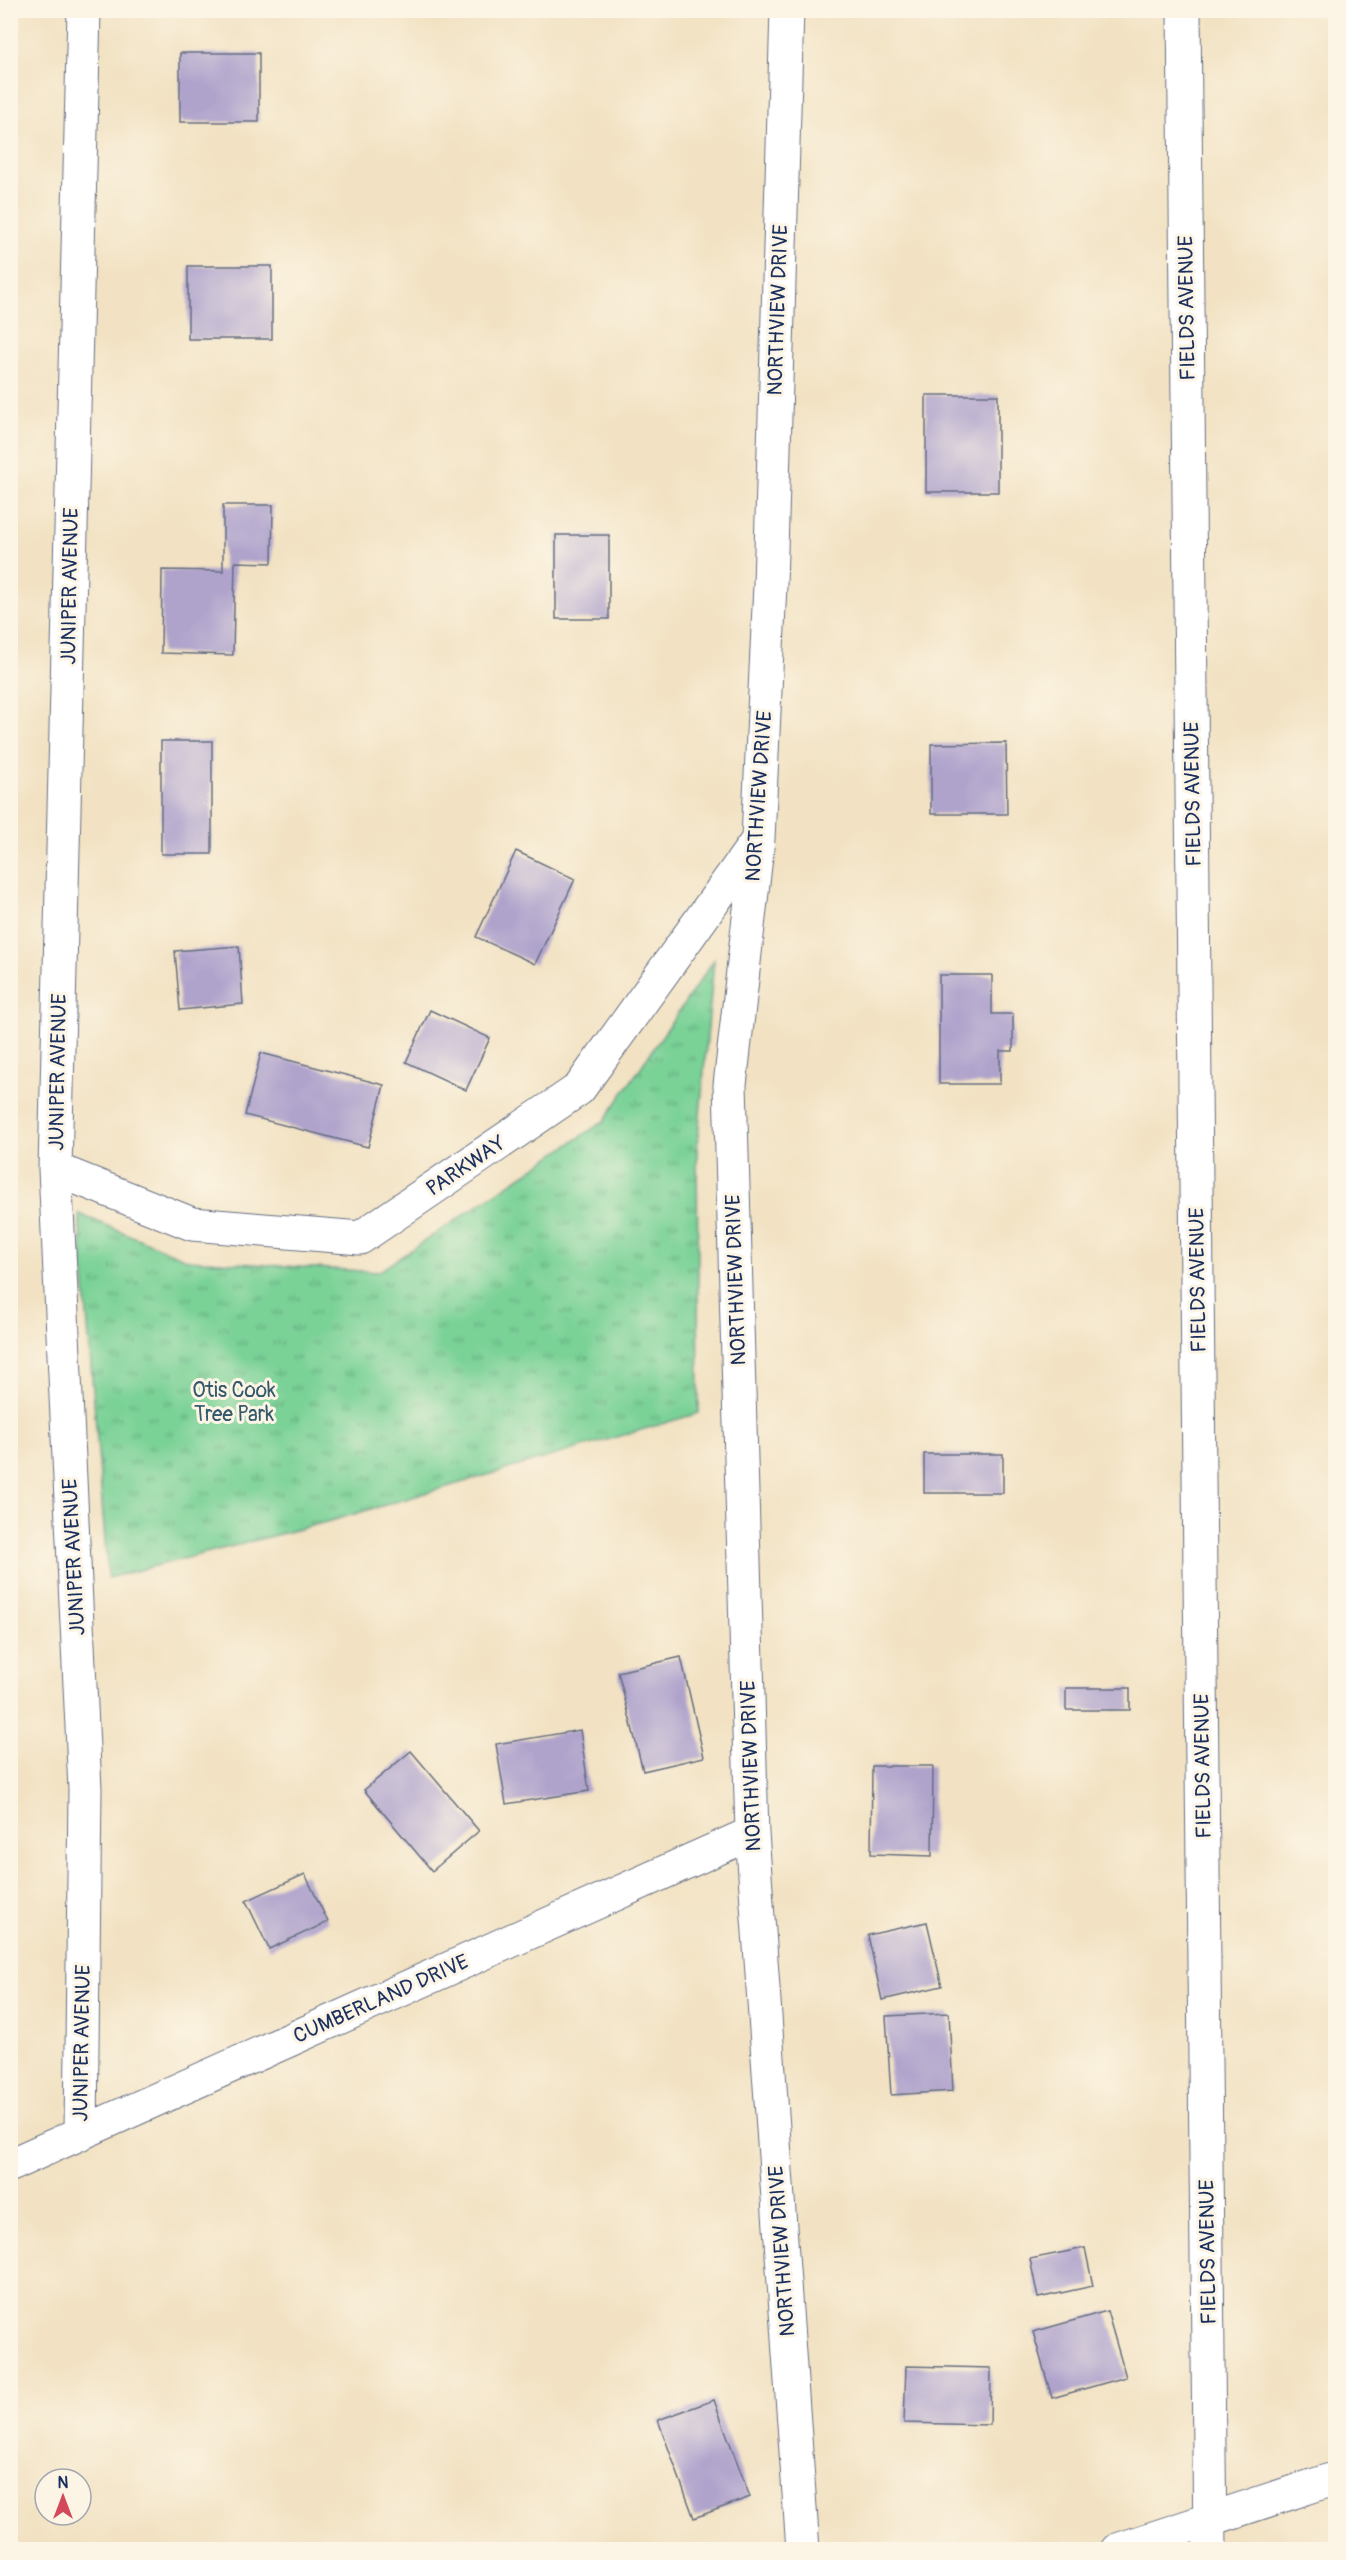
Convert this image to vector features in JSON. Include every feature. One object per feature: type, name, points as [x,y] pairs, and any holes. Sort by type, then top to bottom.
[{"type":"street","name":"JUNIPER AVENUE","points":[[81,2133],[85,1789],[56,1169],[84,10]]},
{"type":"street","name":"NORTHVIEW DRIVE","points":[[787,10],[770,585],[758,839],[730,1085],[752,1833],[803,2550]]},
{"type":"street","name":"FIELDS AVENUE","points":[[1184,10],[1211,2534]]},
{"type":"street","name":"PARKWAY","points":[[56,1169],[192,1224],[360,1238],[579,1089],[758,839]]},
{"type":"street","name":"CUMBERLAND DRIVE","points":[[10,2166],[752,1833]]},
{"type":"street","points":[[1117,2550],[1211,2534],[1335,2478]]},
{"type":"green space","name":"Otis Cook Tree Park","points":[[714,960],[697,1148],[699,1413],[334,1520],[108,1578],[79,1214],[189,1260],[378,1272],[604,1121]]},
{"type":"building","points":[[180,53],[259,53],[259,122],[180,122]]},
{"type":"building","points":[[188,266],[272,266],[272,339],[188,339]]},
{"type":"building","points":[[926,395],[998,395],[998,492],[926,492]]},
{"type":"building","points":[[223,505],[273,505],[272,563],[235,562],[233,655],[161,653],[162,570],[223,571]]},
{"type":"building","points":[[556,535],[609,535],[609,619],[556,619]]},
{"type":"building","points":[[161,741],[212,741],[212,854],[161,854]]},
{"type":"building","points":[[1006,743],[1007,814],[931,814],[931,744]]},
{"type":"building","points":[[516,851],[575,879],[535,964],[476,937]]},
{"type":"building","points":[[239,946],[243,1004],[180,1010],[175,951]]},
{"type":"building","points":[[939,975],[992,975],[992,1014],[1013,1014],[1013,1051],[1000,1051],[1000,1084],[939,1084]]},
{"type":"building","points":[[430,1010],[490,1038],[466,1090],[406,1062]]},
{"type":"building","points":[[261,1053],[384,1085],[368,1147],[245,1115]]},
{"type":"building","points":[[924,1454],[1003,1454],[1003,1493],[924,1493]]},
{"type":"building","points":[[681,1657],[704,1757],[643,1771],[618,1672]]},
{"type":"building","points":[[1066,1688],[1130,1688],[1130,1710],[1066,1710]]},
{"type":"building","points":[[580,1730],[589,1791],[506,1804],[496,1744]]},
{"type":"building","points":[[411,1751],[479,1831],[432,1871],[364,1790]]},
{"type":"building","points":[[872,1766],[933,1766],[932,1856],[871,1854]]},
{"type":"building","points":[[305,1874],[328,1922],[269,1949],[246,1901]]},
{"type":"building","points":[[927,1922],[942,1986],[882,2000],[868,1935]]},
{"type":"building","points":[[949,2013],[953,2091],[891,2095],[886,2016]]},
{"type":"building","points":[[1085,2248],[1093,2286],[1038,2298],[1030,2259]]},
{"type":"building","points":[[1107,2311],[1126,2377],[1052,2398],[1033,2332]]},
{"type":"building","points":[[906,2366],[991,2368],[990,2425],[904,2423]]},
{"type":"building","points":[[714,2400],[750,2497],[694,2518],[658,2420]]}]
